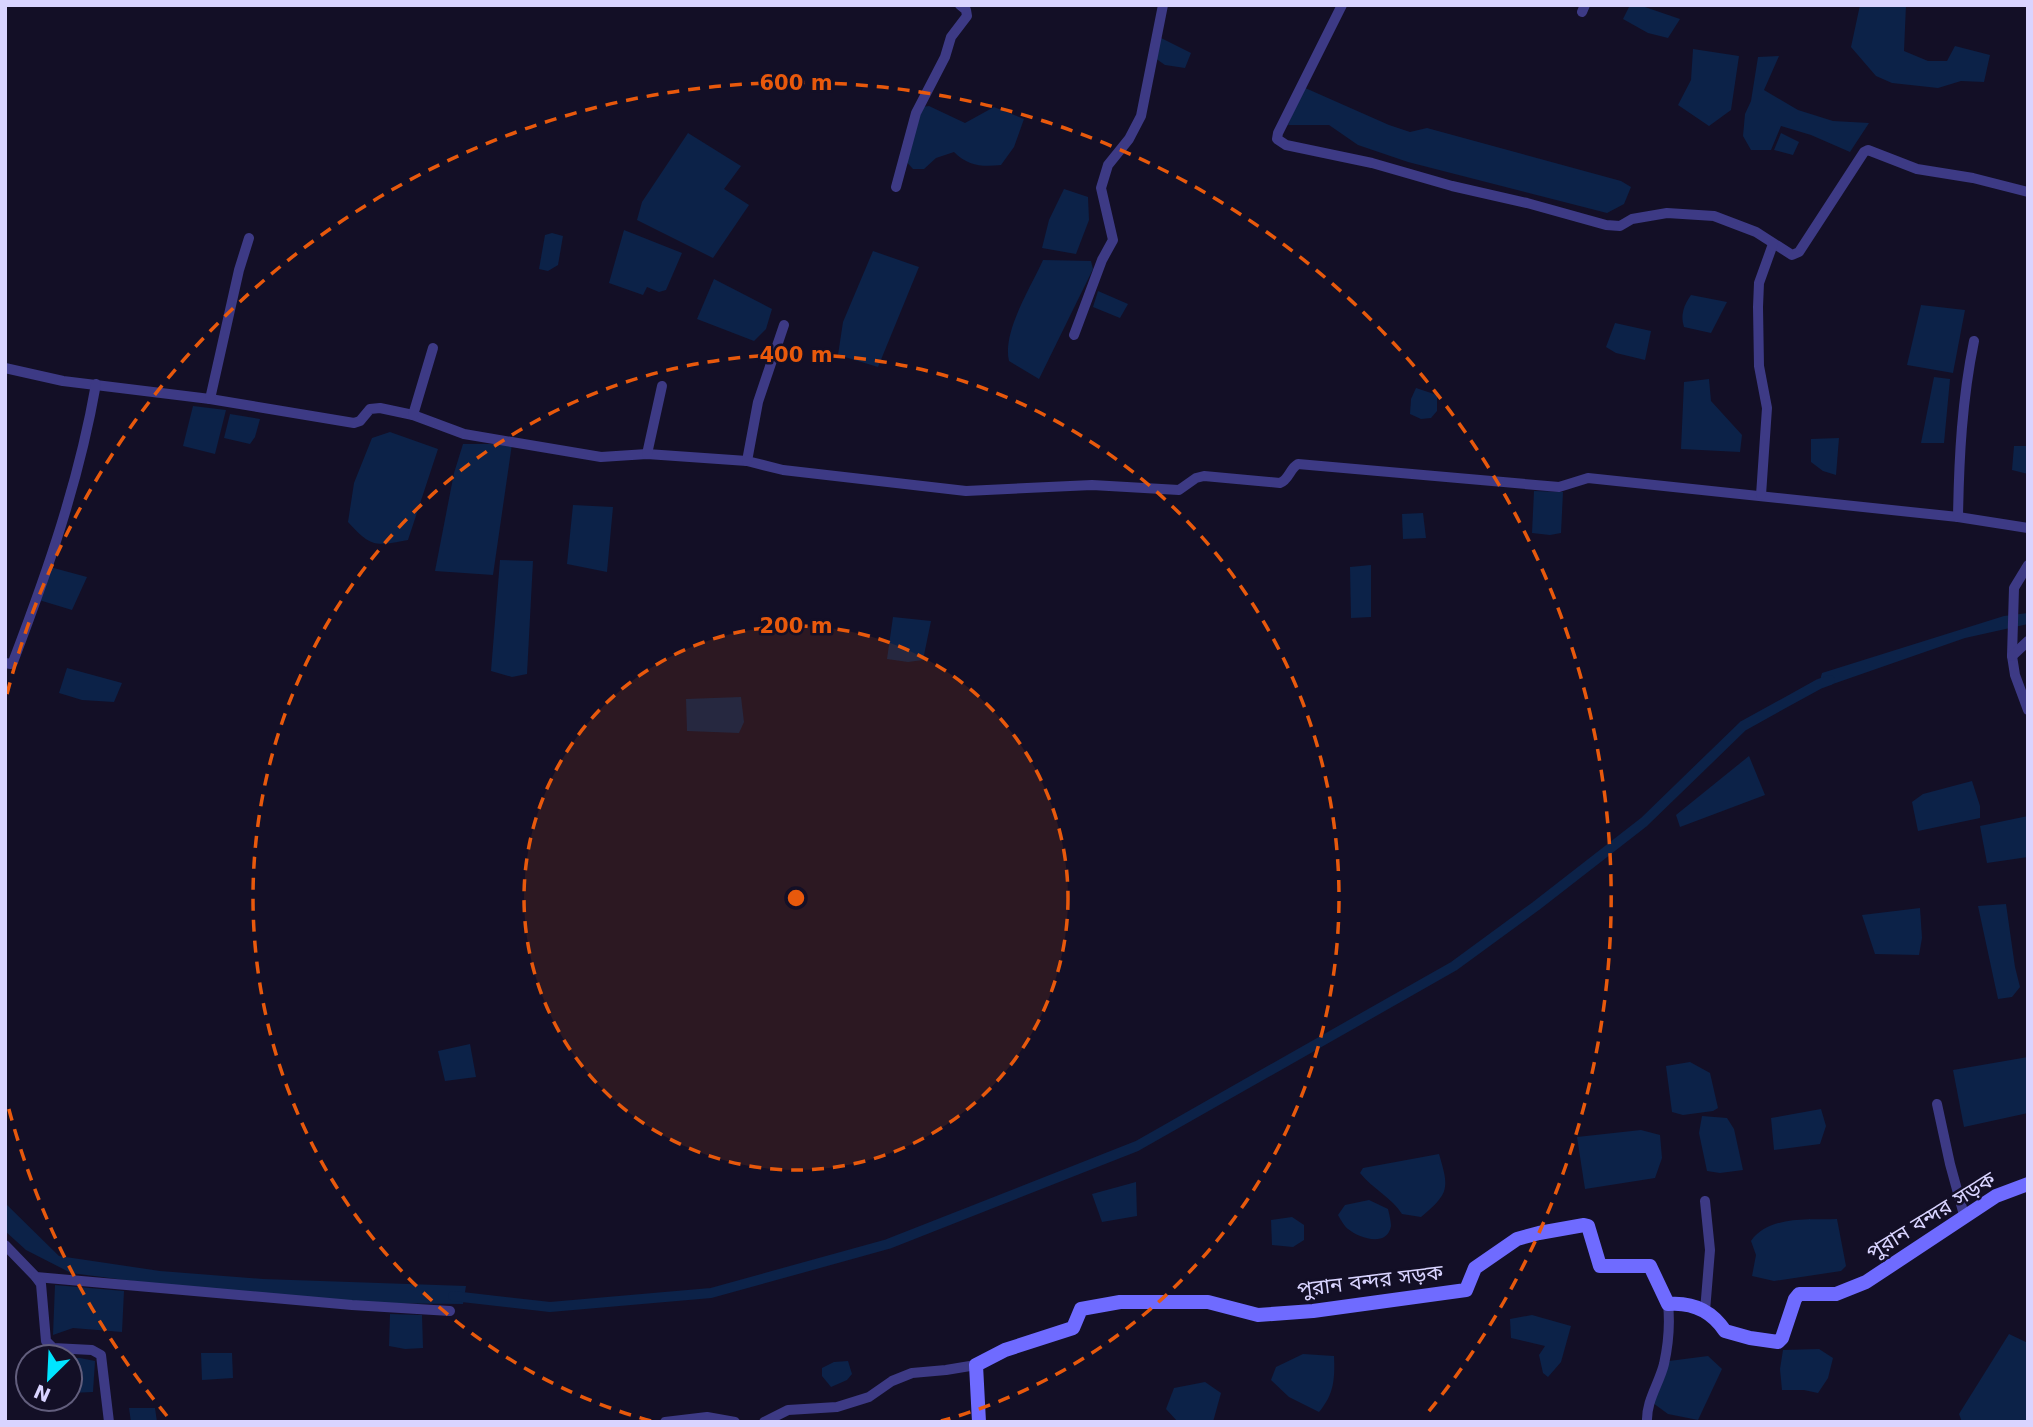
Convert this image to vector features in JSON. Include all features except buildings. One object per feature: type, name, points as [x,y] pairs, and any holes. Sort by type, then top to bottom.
[{"type":"street","points":[[896,187],[916,113],[945,57],[951,37],[967,16],[966,10],[960,5]]},
{"type":"street","points":[[1073,335],[1102,260],[1113,240],[1101,188],[1108,165],[1129,139],[1141,117],[1163,5]]},
{"type":"street","points":[[1342,5],[1278,133],[1277,139],[1286,145],[1372,163],[1606,225],[1620,226],[1632,219],[1667,213],[1714,216],[1756,232],[1792,255],[1796,255],[1848,175],[1868,150],[1917,169],[1973,177],[2028,191]]},
{"type":"street","points":[[211,399],[239,270],[249,238]]},
{"type":"street","points":[[1761,495],[1767,408],[1759,366],[1759,283],[1773,244]]},
{"type":"street","points":[[747,461],[758,402],[784,325]]},
{"type":"street","points":[[1958,517],[1961,423],[1965,384],[1974,341]]},
{"type":"street","points":[[413,415],[433,348]]},
{"type":"street","points":[[5,368],[63,381],[211,399],[354,423],[360,421],[370,409],[380,408],[413,415],[464,434],[601,457],[647,454],[747,461],[783,470],[966,491],[1092,485],[1179,490],[1196,478],[1204,476],[1280,483],[1285,480],[1292,467],[1298,464],[1559,487],[1588,478],[1958,517],[2028,528]]},
{"type":"street","points":[[5,663],[11,664],[17,650],[76,480],[96,384]]},
{"type":"street","points":[[647,454],[662,386]]},
{"type":"street","points":[[2028,565],[2015,585],[2012,656],[2015,675],[2028,710]]},
{"type":"street","points":[[2012,656],[2028,641]]},
{"type":"street","points":[[1937,1104],[1964,1216]]},
{"type":"street","name":"পুরান বন্দর সড়ক","points":[[976,1364],[1005,1350],[1073,1328],[1081,1309],[1120,1302],[1208,1301],[1258,1315],[1313,1311],[1466,1290],[1475,1268],[1517,1239],[1584,1225],[1588,1226],[1600,1266],[1650,1266],[1668,1304],[1688,1304],[1705,1311],[1716,1318],[1725,1331],[1779,1342],[1799,1294],[1836,1294],[1866,1282],[1996,1196],[2028,1184]]},
{"type":"street","points":[[1705,1311],[1710,1250],[1706,1201]]},
{"type":"street","points":[[5,1245],[41,1284],[46,1341],[49,1345],[53,1348],[96,1351],[101,1356],[109,1422]]},
{"type":"street","points":[[36,1277],[450,1311]]},
{"type":"street","points":[[1647,1422],[1646,1410],[1664,1364],[1668,1304]]},
{"type":"street","points":[[764,1422],[788,1409],[837,1406],[869,1397],[892,1381],[912,1373],[976,1364],[979,1422]]},
{"type":"street","points":[[666,1422],[707,1417],[735,1422]]},
{"type":"water","points":[[1630,5],[1639,5],[1680,19],[1668,38],[1648,33],[1623,19]]},
{"type":"water","points":[[1860,5],[1906,5],[1904,51],[1928,61],[1947,61],[1955,46],[1990,55],[1984,82],[1961,81],[1938,88],[1892,83],[1876,76],[1851,47]]},
{"type":"water","points":[[1159,37],[1191,53],[1185,68],[1165,65],[1155,58]]},
{"type":"water","points":[[1693,49],[1739,56],[1731,110],[1709,126],[1678,105],[1691,80]]},
{"type":"water","points":[[1779,56],[1764,90],[1798,110],[1833,121],[1869,123],[1850,152],[1811,135],[1781,126],[1771,150],[1751,150],[1743,136],[1745,114],[1751,101],[1758,57]]},
{"type":"water","points":[[1303,87],[1410,132],[1427,128],[1621,181],[1631,187],[1624,204],[1607,213],[1408,162],[1358,145],[1329,125],[1288,125]]},
{"type":"water","points":[[929,106],[965,123],[994,107],[1024,119],[1014,147],[1001,165],[976,164],[954,152],[936,158],[924,169],[913,169],[904,159],[921,107]]},
{"type":"water","points":[[688,133],[741,166],[724,189],[749,205],[713,258],[637,220],[642,202]]},
{"type":"water","points":[[1781,133],[1799,142],[1793,155],[1774,150]]},
{"type":"water","points":[[1064,189],[1088,197],[1089,220],[1076,254],[1042,248],[1049,220]]},
{"type":"water","points":[[624,230],[682,253],[666,290],[659,292],[647,287],[643,295],[609,283]]},
{"type":"water","points":[[552,233],[563,236],[558,265],[548,271],[539,269],[545,235]]},
{"type":"water","points":[[873,251],[919,267],[878,367],[838,355],[843,322]]},
{"type":"water","points":[[1043,260],[1091,261],[1093,269],[1039,379],[1009,361],[1008,349],[1014,323]]},
{"type":"water","points":[[714,279],[772,309],[766,329],[754,341],[697,319]]},
{"type":"water","points":[[1098,291],[1128,304],[1120,318],[1093,307]]},
{"type":"water","points":[[1691,295],[1727,302],[1711,333],[1684,327],[1683,310]]},
{"type":"water","points":[[1921,305],[1965,310],[1953,373],[1907,365]]},
{"type":"water","points":[[1615,323],[1651,331],[1645,360],[1616,353],[1606,347]]},
{"type":"water","points":[[1934,377],[1950,379],[1944,443],[1921,443]]},
{"type":"water","points":[[1709,379],[1711,401],[1742,435],[1740,452],[1681,449],[1684,382]]},
{"type":"water","points":[[1416,388],[1437,395],[1437,411],[1431,418],[1421,419],[1410,414],[1411,399]]},
{"type":"water","points":[[193,406],[226,410],[215,454],[183,446]]},
{"type":"water","points":[[230,414],[260,419],[250,444],[224,438]]},
{"type":"water","points":[[390,432],[438,449],[408,540],[381,544],[363,537],[348,522],[354,483],[372,438]]},
{"type":"water","points":[[1839,438],[1836,475],[1823,471],[1811,462],[1811,439]]},
{"type":"water","points":[[463,444],[512,444],[493,575],[435,571],[454,473]]},
{"type":"water","points":[[2014,446],[2028,446],[2028,474],[2012,470]]},
{"type":"water","points":[[1534,491],[1563,492],[1561,533],[1532,533]]},
{"type":"water","points":[[573,505],[613,507],[607,572],[567,564]]},
{"type":"water","points":[[1423,513],[1426,538],[1403,539],[1402,514]]},
{"type":"water","points":[[500,560],[533,561],[527,674],[512,677],[491,671]]},
{"type":"water","points":[[1371,565],[1371,617],[1351,618],[1350,567]]},
{"type":"water","points":[[50,567],[87,577],[72,610],[39,600]]},
{"type":"water","points":[[2028,613],[2028,624],[1965,638],[1830,685],[1819,684],[1822,673],[2004,616]]},
{"type":"water","points":[[893,617],[931,621],[923,660],[908,662],[887,659]]},
{"type":"water","points":[[67,668],[122,683],[114,702],[82,700],[59,693]]},
{"type":"water","points":[[741,697],[744,722],[739,733],[687,731],[686,699]]},
{"type":"water","points":[[1749,756],[1765,795],[1680,827],[1676,815]]},
{"type":"water","points":[[1972,781],[1980,806],[1980,818],[1918,831],[1912,802],[1923,794]]},
{"type":"water","points":[[2028,816],[2028,857],[1987,863],[1980,826]]},
{"type":"water","points":[[2006,904],[2020,987],[2012,997],[1998,999],[1978,906]]},
{"type":"water","points":[[1920,908],[1922,938],[1919,955],[1875,954],[1862,915]]},
{"type":"water","points":[[470,1044],[476,1077],[445,1081],[438,1051]]},
{"type":"water","points":[[2028,1057],[2028,1113],[1964,1127],[1953,1070]]},
{"type":"water","points":[[1690,1062],[1710,1073],[1718,1108],[1713,1111],[1683,1115],[1672,1112],[1666,1066]]},
{"type":"water","points":[[1821,1109],[1826,1126],[1820,1144],[1774,1150],[1771,1118]]},
{"type":"water","points":[[1702,1116],[1727,1118],[1734,1129],[1743,1170],[1720,1173],[1707,1171],[1699,1133]]},
{"type":"water","points":[[1641,1130],[1660,1135],[1662,1158],[1655,1178],[1585,1189],[1577,1137]]},
{"type":"water","points":[[1439,1154],[1445,1189],[1437,1202],[1421,1217],[1402,1214],[1360,1173],[1363,1168]]},
{"type":"water","points":[[1136,1182],[1137,1216],[1102,1222],[1092,1194]]},
{"type":"water","points":[[1369,1200],[1388,1209],[1391,1226],[1388,1233],[1379,1239],[1365,1238],[1353,1232],[1338,1215],[1345,1205]]},
{"type":"water","points":[[5,1203],[59,1256],[160,1271],[263,1279],[466,1286],[463,1304],[362,1303],[156,1284],[71,1273],[26,1250],[5,1231]]},
{"type":"water","points":[[1292,1217],[1304,1225],[1304,1240],[1293,1247],[1272,1245],[1271,1220]]},
{"type":"water","points":[[1837,1219],[1846,1266],[1841,1271],[1774,1281],[1752,1276],[1756,1255],[1751,1241],[1759,1233],[1779,1223]]},
{"type":"water","points":[[55,1285],[124,1291],[122,1332],[73,1328],[53,1335]]},
{"type":"water","points":[[390,1314],[422,1315],[423,1348],[389,1346]]},
{"type":"water","points":[[1532,1315],[1571,1326],[1561,1362],[1548,1377],[1543,1373],[1539,1355],[1545,1346],[1511,1338],[1510,1319]]},
{"type":"water","points":[[2009,1334],[2028,1343],[2028,1422],[1962,1422],[1959,1414]]},
{"type":"water","points":[[1819,1349],[1833,1358],[1828,1378],[1818,1393],[1782,1390],[1780,1369],[1783,1350]]},
{"type":"water","points":[[201,1353],[232,1353],[233,1378],[202,1380]]},
{"type":"water","points":[[1303,1354],[1334,1356],[1332,1386],[1328,1399],[1319,1412],[1289,1397],[1271,1380],[1276,1367]]},
{"type":"water","points":[[1708,1356],[1722,1369],[1698,1420],[1668,1414],[1653,1403],[1669,1361]]},
{"type":"water","points":[[84,1359],[95,1361],[93,1392],[84,1392]]},
{"type":"water","points":[[848,1361],[852,1374],[847,1380],[831,1387],[822,1376],[822,1368],[834,1362]]},
{"type":"water","points":[[1205,1382],[1221,1393],[1213,1422],[1178,1422],[1166,1409],[1174,1388]]},
{"type":"water","points":[[129,1408],[155,1408],[157,1422],[131,1422]]},
{"type":"waterway","points":[[453,1296],[550,1307],[711,1293],[888,1244],[1137,1146],[1454,966],[1644,822],[1743,726],[1830,680]]}]
